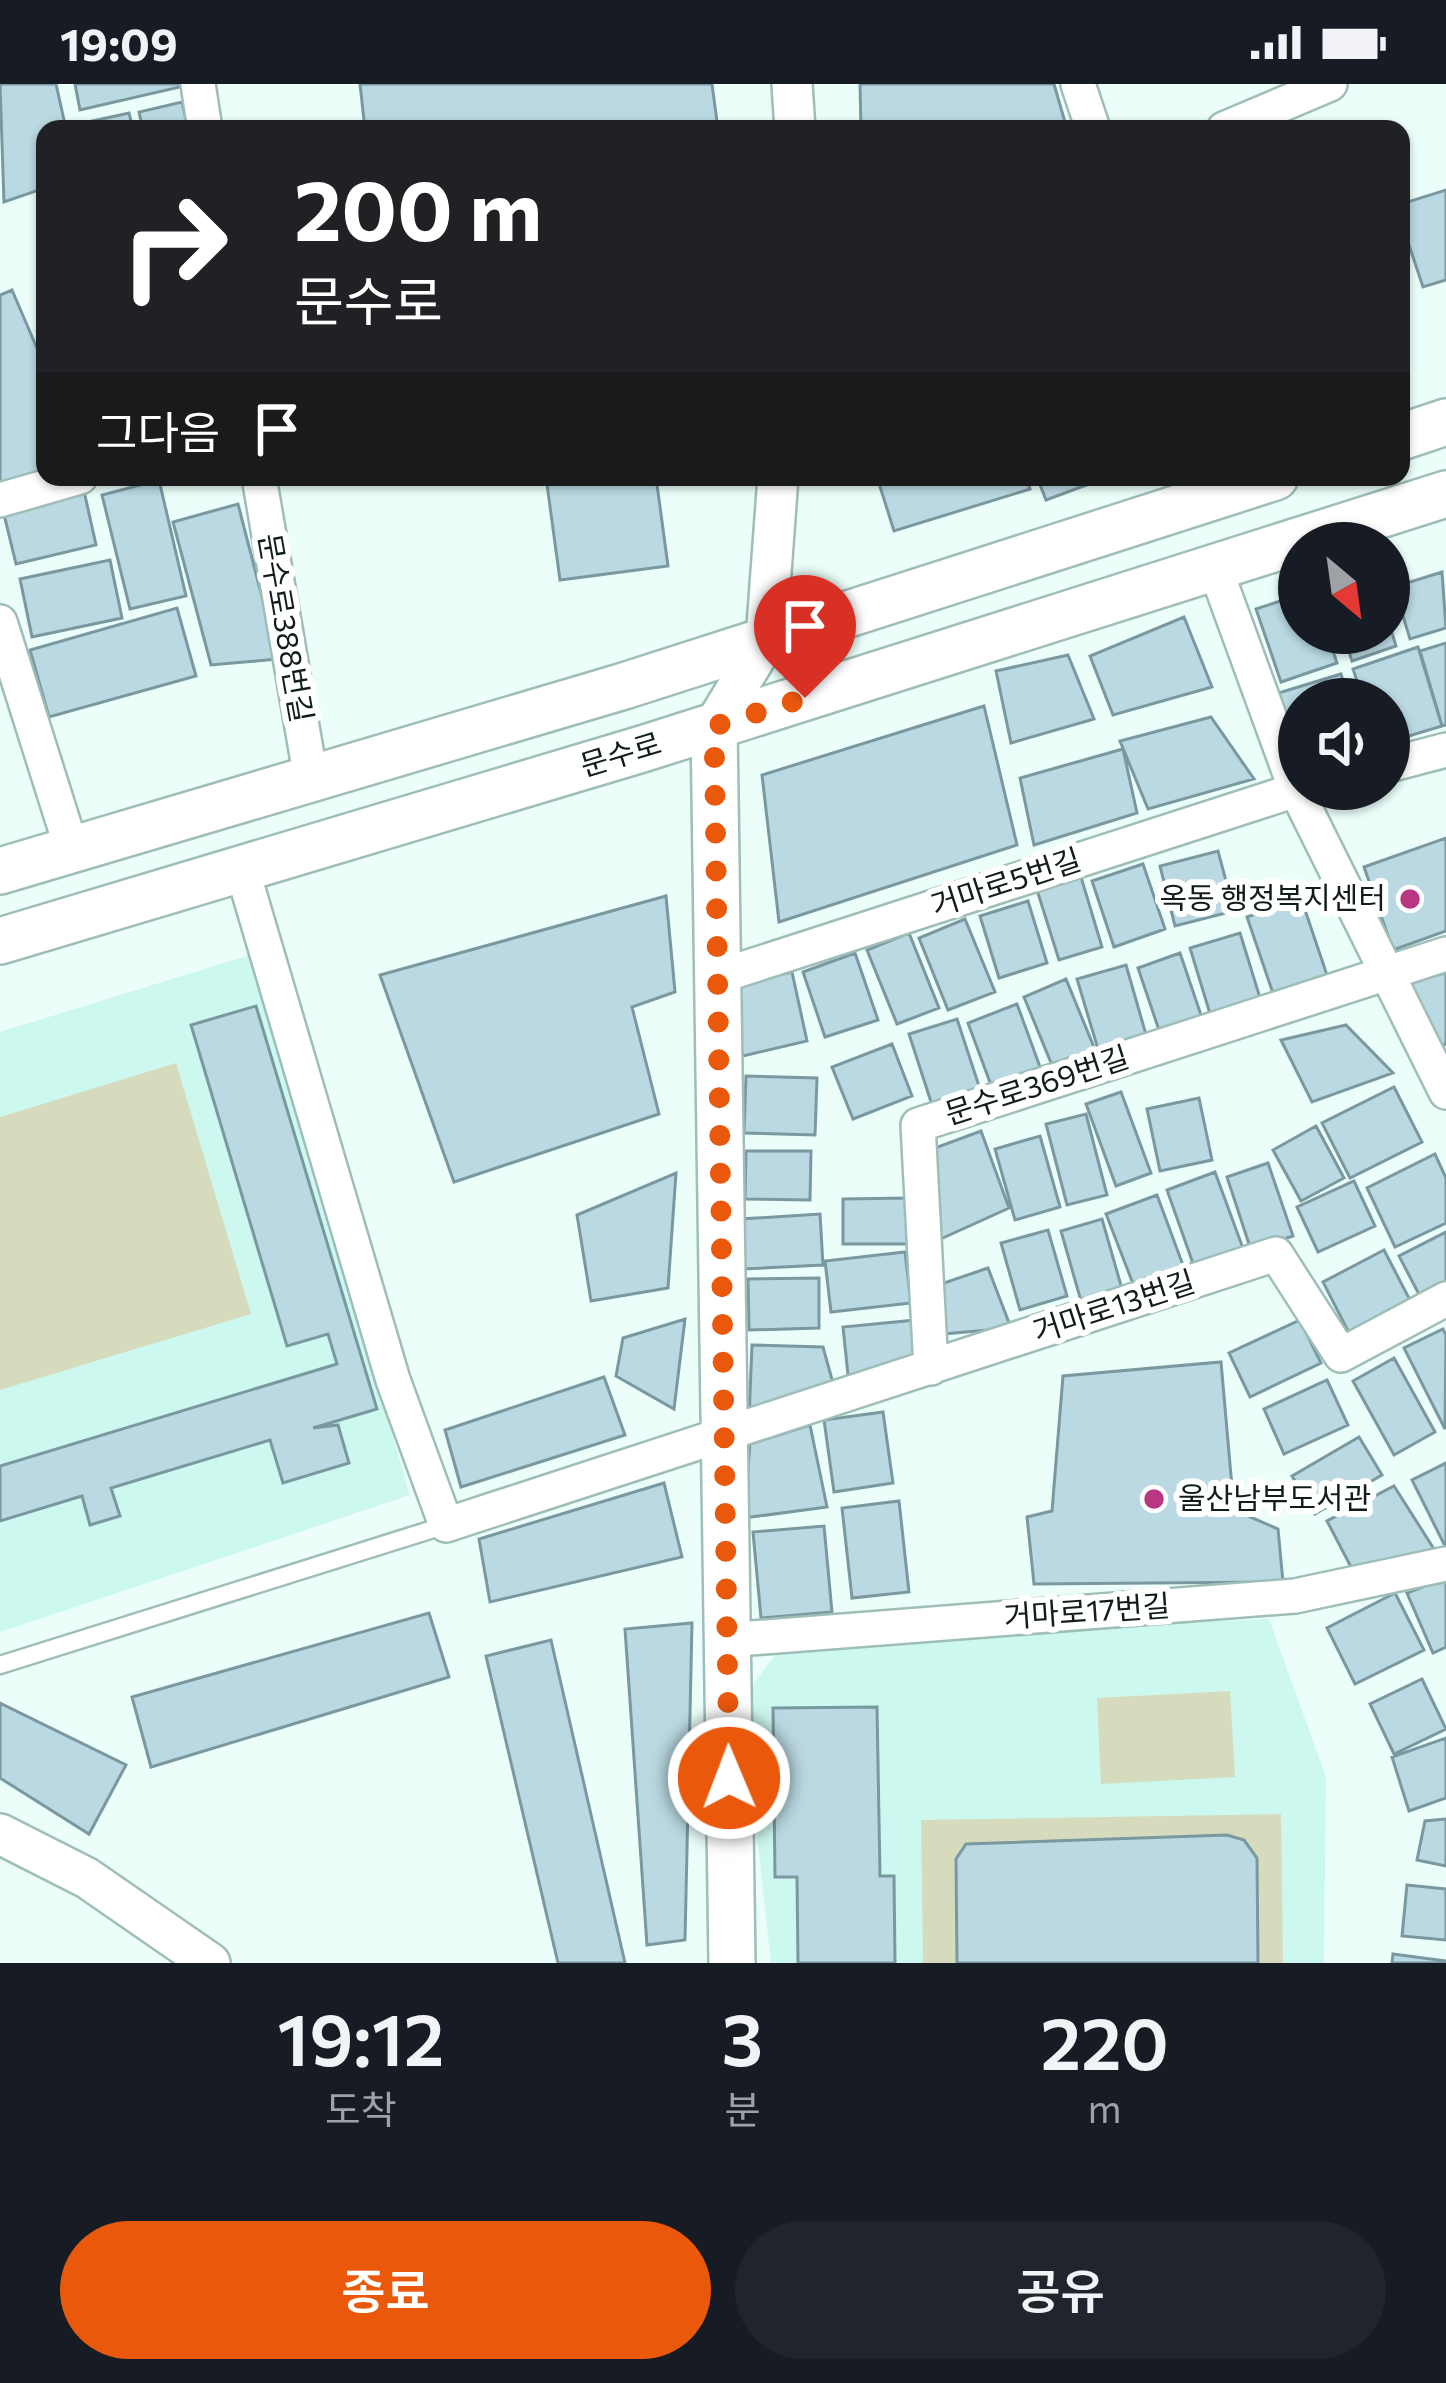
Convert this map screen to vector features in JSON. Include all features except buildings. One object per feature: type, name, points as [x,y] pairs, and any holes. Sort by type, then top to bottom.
[{"type":"main road","points":[[1410,433],[1446,422]]},
{"type":"main road","points":[[0,872],[766,640],[1247,486]]},
{"type":"main road","name":"문수로","points":[[0,941],[714,726],[1446,494]]},
{"type":"main road","points":[[714,726],[714,978],[732,1963]]},
{"type":"street","points":[[198,84],[204,120]]},
{"type":"street","points":[[792,84],[794,120]]},
{"type":"street","points":[[1078,84],[1090,120]]},
{"type":"street","points":[[1242,120],[1313,86]]},
{"type":"street","points":[[0,500],[49,486]]},
{"type":"street","name":"문수로388번길","points":[[261,486],[311,779]]},
{"type":"street","points":[[714,726],[766,640],[777,486]]},
{"type":"street","points":[[1215,568],[1278,736]]},
{"type":"street","points":[[0,622],[72,850]]},
{"type":"street","points":[[1410,759],[1446,750]]},
{"type":"street","name":"거마로5번길","points":[[714,978],[1278,795]]},
{"type":"street","points":[[1308,810],[1446,1092]]},
{"type":"street","points":[[242,869],[393,1380],[446,1525]]},
{"type":"street","name":"문수로369번길","points":[[931,1368],[918,1125],[1446,954]]},
{"type":"street","name":"거마로13번길","points":[[446,1525],[1276,1254],[1341,1355],[1446,1299]]},
{"type":"street","name":"거마로17번길","points":[[726,1640],[1294,1596],[1446,1564]]},
{"type":"street","points":[[0,1834],[87,1878],[211,1963]]},
{"type":"lane","points":[[0,1665],[446,1525]]},
{"type":"shaded area","points":[[250,955],[410,1495],[0,1632],[0,1032]]},
{"type":"shaded area","points":[[176,1063],[251,1314],[0,1390],[0,1117]]},
{"type":"shaded area","points":[[1269,1619],[1326,1777],[1324,1963],[771,1963],[742,1700],[786,1640]]},
{"type":"shaded area","points":[[1230,1691],[1235,1777],[1101,1784],[1097,1698]]},
{"type":"shaded area","points":[[1281,1814],[1283,1963],[923,1963],[921,1820]]},
{"type":"place","name":"옥동 행정복지센터","points":[[1410,899]]},
{"type":"place","name":"울산남부도서관","points":[[1154,1499]]},
{"type":"route","points":[[729,1778],[714,726],[805,698]]}]
